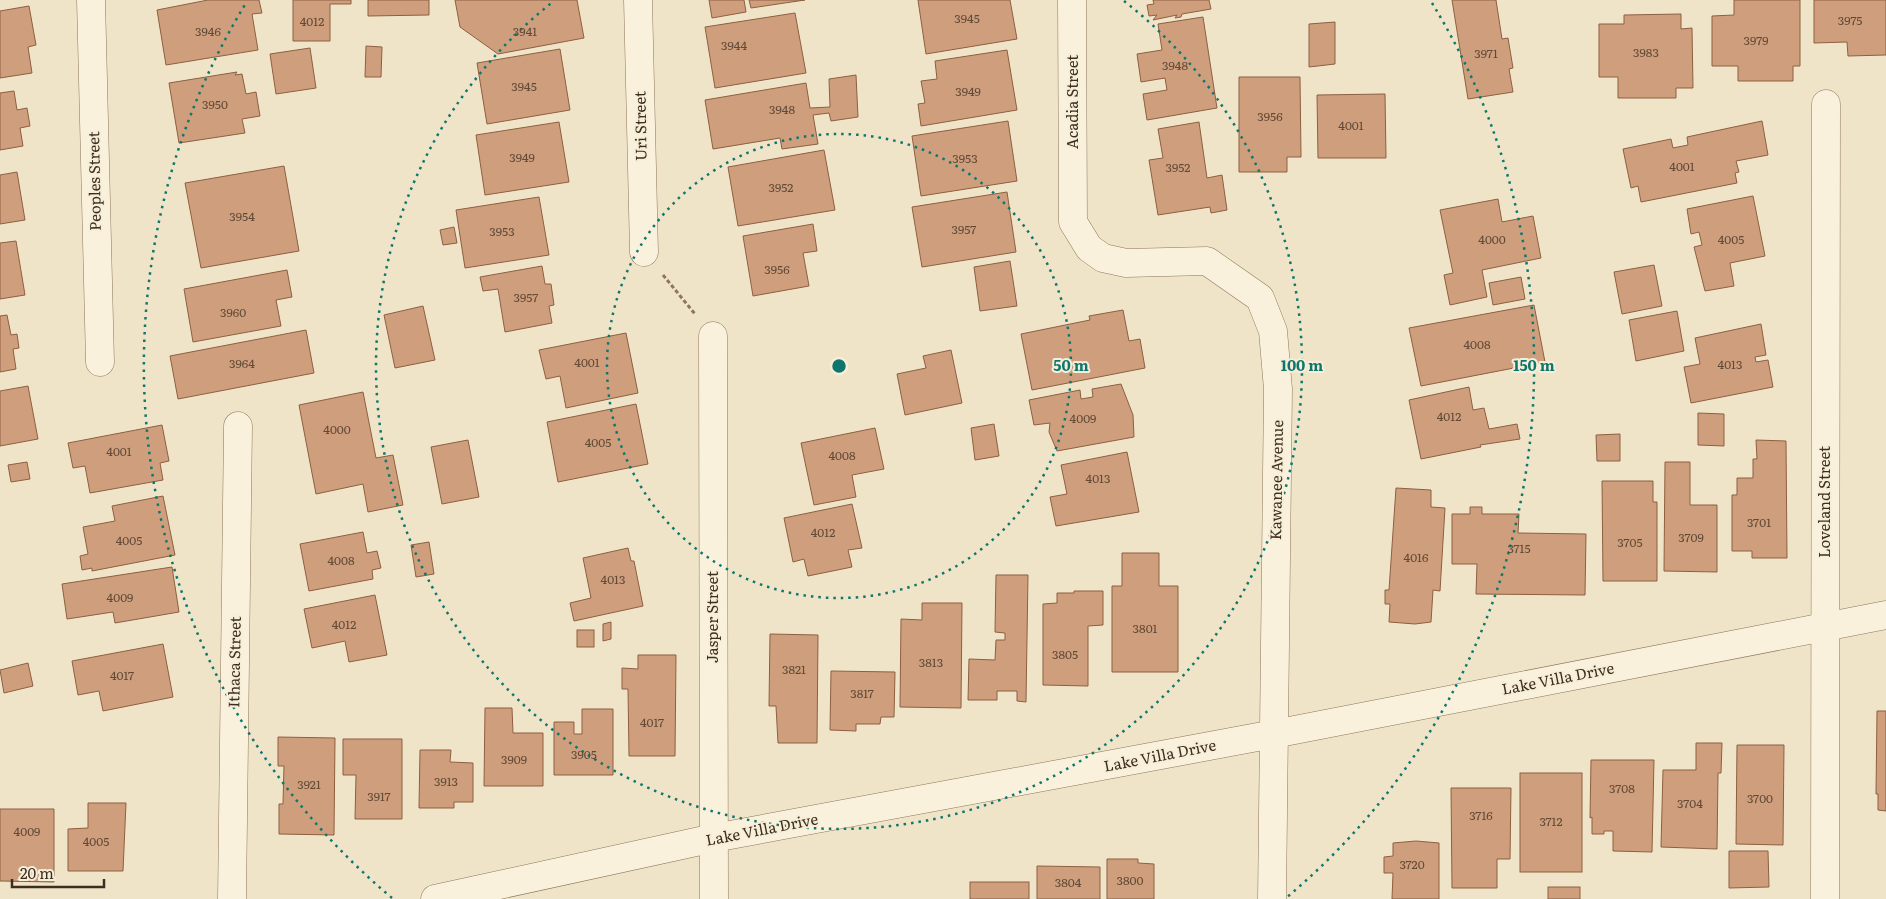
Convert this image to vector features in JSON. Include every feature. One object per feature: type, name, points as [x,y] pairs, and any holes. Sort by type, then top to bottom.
[{"type":"street","name":"Peoples Street","points":[[91,0],[100,362]]},
{"type":"street","name":"Uri Street","points":[[638,0],[644,252]]},
{"type":"street","name":"Acadia Street","points":[[1072,0],[1073,205]]},
{"type":"street","name":"Loveland Street","points":[[1825,899],[1826,104]]},
{"type":"street","name":"Kawanee Avenue","points":[[1073,205],[1074,222],[1077,229],[1089,248],[1103,258],[1126,263],[1207,261],[1260,298],[1273,331],[1278,389],[1272,899]]},
{"type":"street","name":"Jasper Street","points":[[713,336],[714,899]]},
{"type":"street","name":"Ithaca Street","points":[[232,899],[238,426]]},
{"type":"street","name":"Lake Villa Drive","points":[[434,899],[714,838],[1274,734],[1886,615]]},
{"type":"path","points":[[644,252],[713,336]]},
{"type":"building","points":[[208,0],[259,0],[262,13],[252,14],[258,50],[166,65],[157,10]]},
{"type":"building","points":[[293,0],[351,0],[351,4],[330,4],[330,41],[293,41]]},
{"type":"building","points":[[368,0],[429,0],[429,15],[368,16]]},
{"type":"building","points":[[455,0],[577,0],[584,38],[498,54],[460,27]]},
{"type":"building","points":[[709,0],[744,0],[746,12],[712,18]]},
{"type":"building","points":[[749,0],[805,0],[751,8]]},
{"type":"building","points":[[918,0],[1010,0],[1017,39],[926,54]]},
{"type":"building","points":[[1153,0],[1209,0],[1211,9],[1182,14],[1181,17],[1175,18],[1177,15],[1153,20],[1157,15],[1149,16],[1147,5],[1154,4]]},
{"type":"building","points":[[1452,0],[1496,0],[1502,39],[1508,38],[1513,68],[1509,69],[1513,92],[1468,99]]},
{"type":"building","points":[[1734,0],[1800,0],[1800,66],[1793,66],[1793,81],[1738,81],[1738,66],[1712,66],[1712,16],[1734,15]]},
{"type":"building","points":[[1814,0],[1886,0],[1886,55],[1848,56],[1847,42],[1814,43]]},
{"type":"building","points":[[29,6],[36,45],[28,47],[32,73],[0,78],[0,11]]},
{"type":"building","points":[[795,13],[806,73],[715,88],[705,27]]},
{"type":"building","points":[[1681,14],[1681,29],[1692,28],[1693,88],[1676,88],[1676,98],[1618,98],[1618,77],[1599,77],[1599,24],[1624,24],[1624,15]]},
{"type":"building","points":[[1203,17],[1217,108],[1147,120],[1143,94],[1167,90],[1165,78],[1141,82],[1137,54],[1162,50],[1158,24]]},
{"type":"building","points":[[1335,22],[1335,64],[1309,67],[1309,24]]},
{"type":"building","points":[[366,46],[382,47],[381,77],[365,77]]},
{"type":"building","points":[[310,48],[316,88],[276,94],[270,54]]},
{"type":"building","points":[[560,49],[570,110],[487,124],[477,63]]},
{"type":"building","points":[[1007,50],[1017,110],[921,126],[918,104],[925,103],[921,81],[937,79],[935,61]]},
{"type":"building","points":[[237,72],[235,75],[242,74],[246,94],[256,92],[260,116],[242,119],[245,133],[179,143],[169,83]]},
{"type":"building","points":[[856,75],[858,117],[831,121],[829,113],[813,115],[818,144],[782,149],[780,138],[713,149],[705,100],[806,83],[810,108],[830,107],[829,79]]},
{"type":"building","points":[[1239,77],[1300,77],[1301,157],[1287,157],[1287,172],[1239,172]]},
{"type":"building","points":[[14,91],[17,110],[27,108],[30,126],[20,128],[23,146],[0,150],[0,93]]},
{"type":"building","points":[[1385,94],[1386,158],[1318,158],[1317,95]]},
{"type":"building","points":[[1008,121],[1017,181],[921,196],[912,136]]},
{"type":"building","points":[[1762,121],[1768,155],[1736,161],[1739,172],[1735,173],[1737,183],[1641,202],[1638,186],[1631,188],[1623,149],[1671,139],[1673,148],[1688,145],[1687,137]]},
{"type":"building","points":[[559,122],[569,182],[485,195],[476,135]]},
{"type":"building","points":[[1199,122],[1207,178],[1222,175],[1227,210],[1211,213],[1210,207],[1158,215],[1149,160],[1163,158],[1158,129]]},
{"type":"building","points":[[824,150],[835,210],[738,226],[728,167]]},
{"type":"building","points":[[284,166],[299,251],[201,268],[185,183]]},
{"type":"building","points":[[17,172],[25,220],[0,224],[0,175]]},
{"type":"building","points":[[1007,192],[1016,252],[922,267],[912,207]]},
{"type":"building","points":[[1753,196],[1765,256],[1730,263],[1734,286],[1705,291],[1694,247],[1702,245],[1699,232],[1691,234],[1687,209]]},
{"type":"building","points":[[539,197],[549,255],[465,268],[456,210]]},
{"type":"building","points":[[1498,199],[1502,222],[1533,216],[1541,258],[1482,270],[1487,297],[1450,305],[1444,275],[1453,273],[1440,210]]},
{"type":"building","points":[[813,224],[817,251],[803,253],[809,286],[753,296],[743,236]]},
{"type":"building","points":[[454,227],[457,243],[443,245],[440,230]]},
{"type":"building","points":[[16,241],[25,295],[0,299],[0,243]]},
{"type":"building","points":[[1010,261],[1017,306],[980,311],[974,267]]},
{"type":"building","points":[[1654,265],[1662,306],[1622,314],[1614,272]]},
{"type":"building","points":[[542,266],[545,284],[551,284],[554,305],[549,306],[552,323],[505,332],[498,289],[483,291],[480,277]]},
{"type":"building","points":[[287,270],[292,297],[276,300],[281,326],[193,342],[184,289]]},
{"type":"building","points":[[1521,277],[1525,299],[1493,305],[1489,283]]},
{"type":"building","points":[[1534,305],[1545,362],[1421,386],[1409,328]]},
{"type":"building","points":[[423,306],[435,360],[395,368],[384,315]]},
{"type":"building","points":[[1123,310],[1129,341],[1140,339],[1145,368],[1032,390],[1021,334],[1090,320],[1089,316]]},
{"type":"building","points":[[1677,311],[1684,351],[1636,361],[1629,320]]},
{"type":"building","points":[[7,315],[11,335],[17,334],[19,348],[13,349],[16,369],[0,372],[0,316]]},
{"type":"building","points":[[1761,324],[1766,355],[1755,357],[1756,362],[1768,360],[1773,387],[1691,403],[1684,367],[1700,364],[1695,338]]},
{"type":"building","points":[[306,330],[314,373],[178,399],[170,356]]},
{"type":"building","points":[[626,333],[638,393],[566,408],[560,376],[546,379],[539,350]]},
{"type":"building","points":[[951,350],[962,403],[905,415],[897,374],[926,368],[923,356]]},
{"type":"building","points":[[1121,384],[1133,415],[1134,437],[1057,451],[1049,432],[1050,423],[1034,425],[1029,400],[1080,390],[1081,399],[1093,397],[1092,389]]},
{"type":"building","points":[[28,386],[38,439],[0,446],[0,391]]},
{"type":"building","points":[[1469,387],[1473,410],[1484,408],[1489,429],[1517,424],[1520,439],[1480,445],[1481,447],[1421,459],[1409,400]]},
{"type":"building","points":[[363,392],[376,458],[393,455],[403,505],[368,512],[363,484],[316,494],[299,405]]},
{"type":"building","points":[[636,404],[648,464],[558,482],[547,422]]},
{"type":"building","points":[[1698,413],[1724,414],[1724,446],[1698,445]]},
{"type":"building","points":[[994,424],[999,456],[975,460],[971,428]]},
{"type":"building","points":[[162,425],[169,461],[160,463],[163,480],[90,493],[85,466],[73,468],[68,443]]},
{"type":"building","points":[[875,428],[884,469],[852,475],[856,497],[814,505],[801,443]]},
{"type":"building","points":[[1620,434],[1620,461],[1597,461],[1596,435]]},
{"type":"building","points":[[468,440],[479,497],[442,504],[431,447]]},
{"type":"building","points":[[1756,440],[1786,441],[1787,558],[1752,558],[1752,551],[1732,551],[1732,495],[1737,495],[1737,478],[1753,478],[1753,459],[1757,459]]},
{"type":"building","points":[[1127,452],[1139,512],[1056,526],[1050,497],[1067,494],[1061,465]]},
{"type":"building","points":[[27,462],[30,479],[11,482],[8,465]]},
{"type":"building","points":[[1665,462],[1690,462],[1690,505],[1717,505],[1717,572],[1664,571]]},
{"type":"building","points":[[1602,481],[1653,481],[1653,502],[1657,502],[1657,581],[1603,581]]},
{"type":"building","points":[[1396,488],[1431,490],[1431,507],[1445,508],[1440,591],[1433,590],[1431,622],[1415,624],[1389,622],[1390,604],[1385,604],[1385,590],[1389,590]]},
{"type":"building","points":[[163,496],[175,555],[92,571],[92,568],[82,570],[80,556],[88,554],[83,527],[115,521],[112,506]]},
{"type":"building","points":[[852,504],[862,548],[848,550],[852,567],[808,576],[804,559],[793,562],[784,518]]},
{"type":"building","points":[[1470,507],[1482,507],[1482,514],[1519,514],[1518,533],[1586,534],[1585,595],[1476,594],[1477,564],[1452,564],[1452,514],[1470,514]]},
{"type":"building","points":[[363,532],[367,553],[377,551],[381,568],[372,570],[373,579],[309,591],[300,544]]},
{"type":"building","points":[[429,542],[434,574],[416,577],[411,545]]},
{"type":"building","points":[[628,548],[631,561],[634,561],[643,606],[574,621],[570,603],[591,598],[583,558]]},
{"type":"building","points":[[1122,553],[1159,553],[1159,586],[1178,586],[1178,672],[1112,672],[1112,586],[1122,586]]},
{"type":"building","points":[[172,567],[179,612],[115,623],[113,612],[67,619],[62,584]]},
{"type":"building","points":[[996,575],[1028,575],[1026,702],[1017,701],[1017,691],[997,691],[997,700],[968,700],[969,659],[995,660],[996,640],[1005,640],[1005,633],[995,632]]},
{"type":"building","points":[[1074,591],[1103,591],[1103,625],[1088,626],[1088,686],[1043,685],[1043,604],[1057,603],[1057,593],[1074,593]]},
{"type":"building","points":[[375,595],[387,655],[349,662],[345,641],[312,648],[304,609]]},
{"type":"building","points":[[922,603],[962,603],[961,708],[900,707],[901,619],[922,620]]},
{"type":"building","points":[[611,622],[611,639],[603,641],[603,624]]},
{"type":"building","points":[[577,630],[594,630],[594,647],[577,647]]},
{"type":"building","points":[[770,634],[818,635],[817,743],[778,743],[776,706],[769,706]]},
{"type":"building","points":[[163,644],[173,697],[103,711],[99,691],[78,695],[72,661]]},
{"type":"building","points":[[638,655],[676,655],[675,756],[629,756],[628,689],[622,689],[622,668],[638,669]]},
{"type":"building","points":[[28,663],[33,686],[4,693],[0,670]]},
{"type":"building","points":[[831,671],[895,672],[894,717],[881,717],[880,724],[856,724],[856,731],[830,730]]},
{"type":"building","points":[[485,708],[512,708],[513,733],[543,733],[543,786],[484,786]]},
{"type":"building","points":[[582,709],[613,709],[613,775],[554,775],[554,722],[574,722],[574,734],[582,734]]},
{"type":"building","points":[[1877,711],[1886,711],[1886,811],[1878,810],[1878,794],[1876,794]]},
{"type":"building","points":[[278,737],[335,738],[334,835],[279,834],[279,804],[283,804],[284,766],[278,766]]},
{"type":"building","points":[[343,739],[402,739],[402,819],[355,819],[356,775],[343,775]]},
{"type":"building","points":[[1696,743],[1722,743],[1721,773],[1718,773],[1717,849],[1661,847],[1663,770],[1696,770]]},
{"type":"building","points":[[1737,745],[1784,745],[1783,845],[1736,844]]},
{"type":"building","points":[[420,750],[451,750],[450,762],[473,763],[473,802],[454,802],[454,808],[419,808]]},
{"type":"building","points":[[1591,760],[1654,760],[1652,852],[1613,851],[1613,831],[1604,831],[1604,834],[1592,834],[1592,817],[1590,818]]},
{"type":"building","points":[[1520,773],[1582,773],[1582,872],[1520,872]]},
{"type":"building","points":[[1451,788],[1511,788],[1510,859],[1497,859],[1497,888],[1452,888]]},
{"type":"building","points":[[88,803],[126,803],[123,871],[68,871],[68,829],[88,828]]},
{"type":"building","points":[[0,809],[54,809],[54,882],[0,881]]},
{"type":"building","points":[[1416,841],[1439,843],[1439,899],[1392,899],[1393,873],[1384,873],[1384,857],[1393,856],[1393,843]]},
{"type":"building","points":[[1729,851],[1768,851],[1769,887],[1729,888]]},
{"type":"building","points":[[1107,859],[1138,859],[1138,863],[1154,864],[1154,899],[1107,899]]},
{"type":"building","points":[[1037,866],[1100,867],[1100,899],[1037,899]]},
{"type":"building","points":[[970,882],[1029,882],[1029,899],[970,899]]},
{"type":"building","points":[[1548,887],[1580,887],[1580,899],[1548,899]]}]
